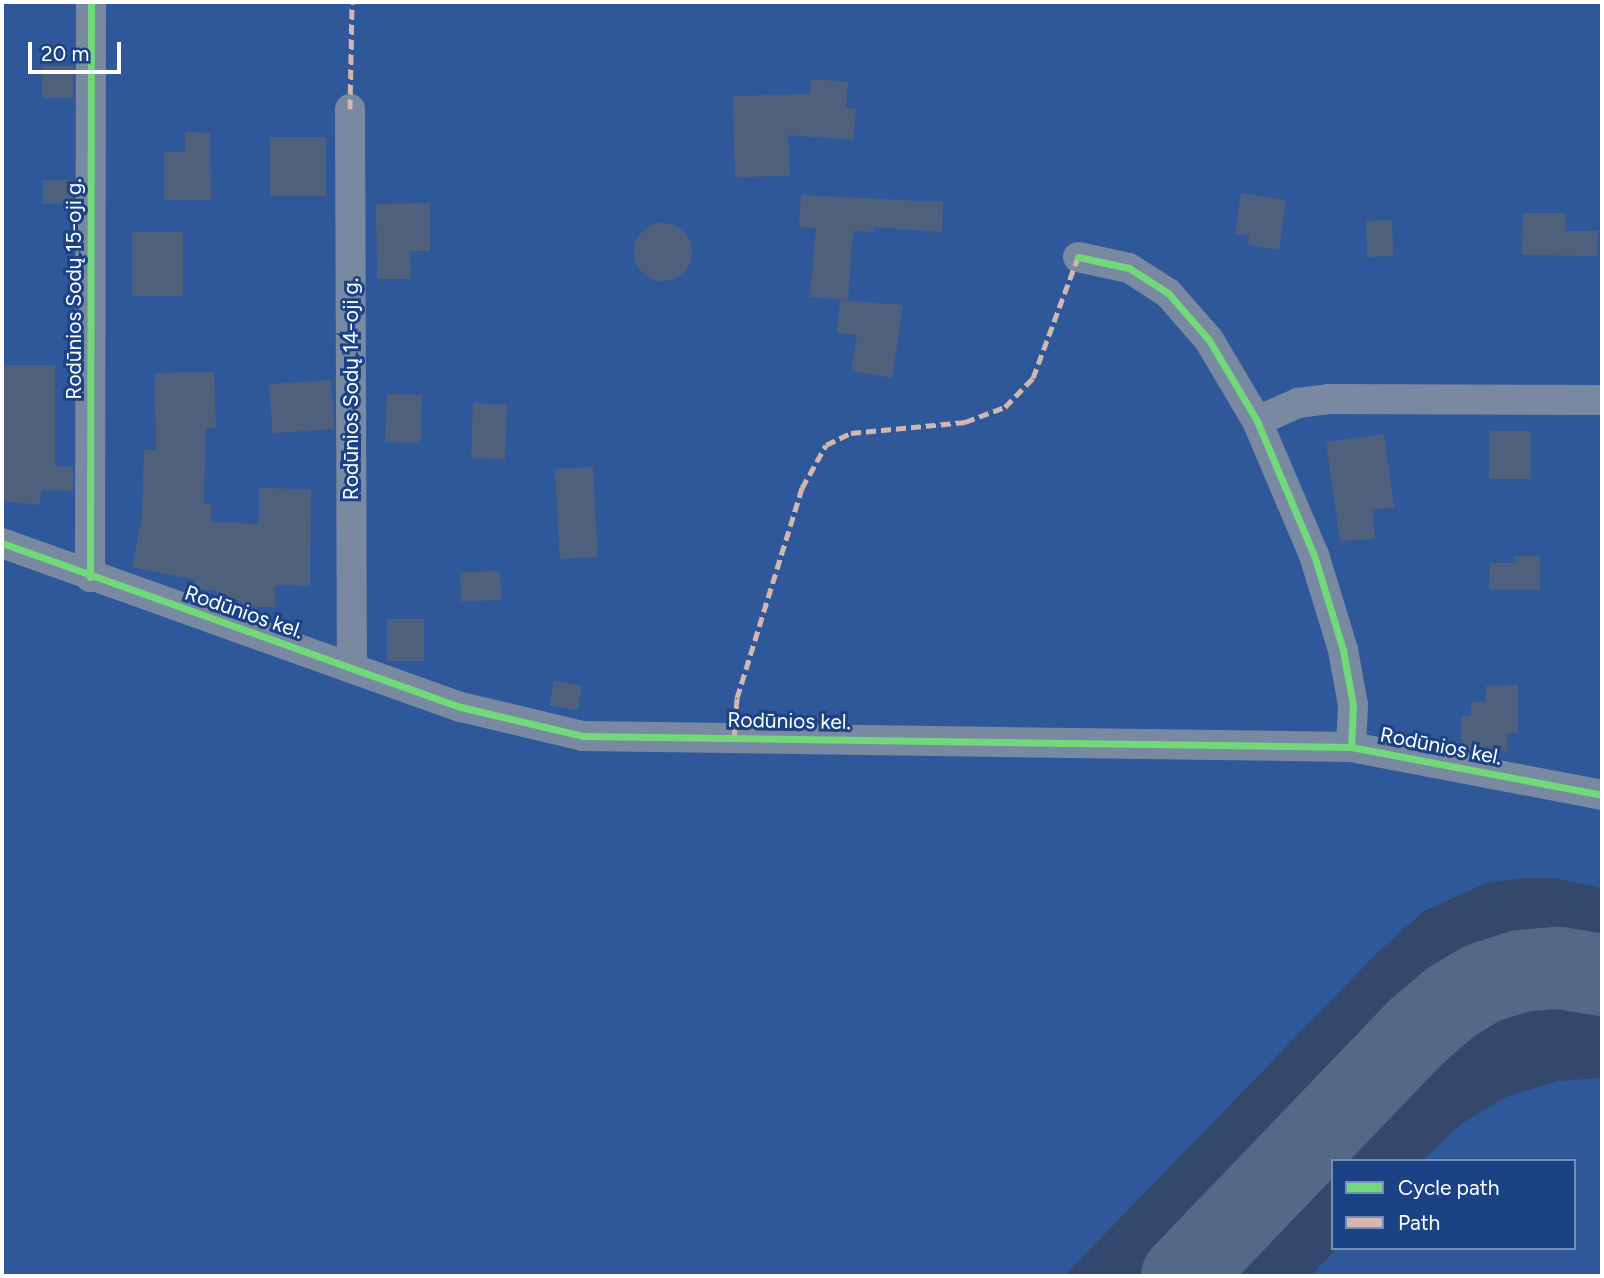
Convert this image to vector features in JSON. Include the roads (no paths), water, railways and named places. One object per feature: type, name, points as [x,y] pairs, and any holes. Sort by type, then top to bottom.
[{"type":"street","name":"Rodūnios Sodų 15-oji g.","points":[[90,577],[91,2]]},
{"type":"street","name":"Rodūnios Sodų 14-oji g.","points":[[349,109],[352,668]]},
{"type":"street","points":[[1078,257],[1129,268],[1168,293],[1209,340],[1258,421],[1314,555],[1343,650],[1353,705],[1351,747]]},
{"type":"street","points":[[1258,421],[1298,403],[1329,399],[1602,400]]},
{"type":"street","name":"Rodūnios kel.","points":[[2,543],[90,577],[461,707],[583,736],[1351,747],[1602,794]]}]
